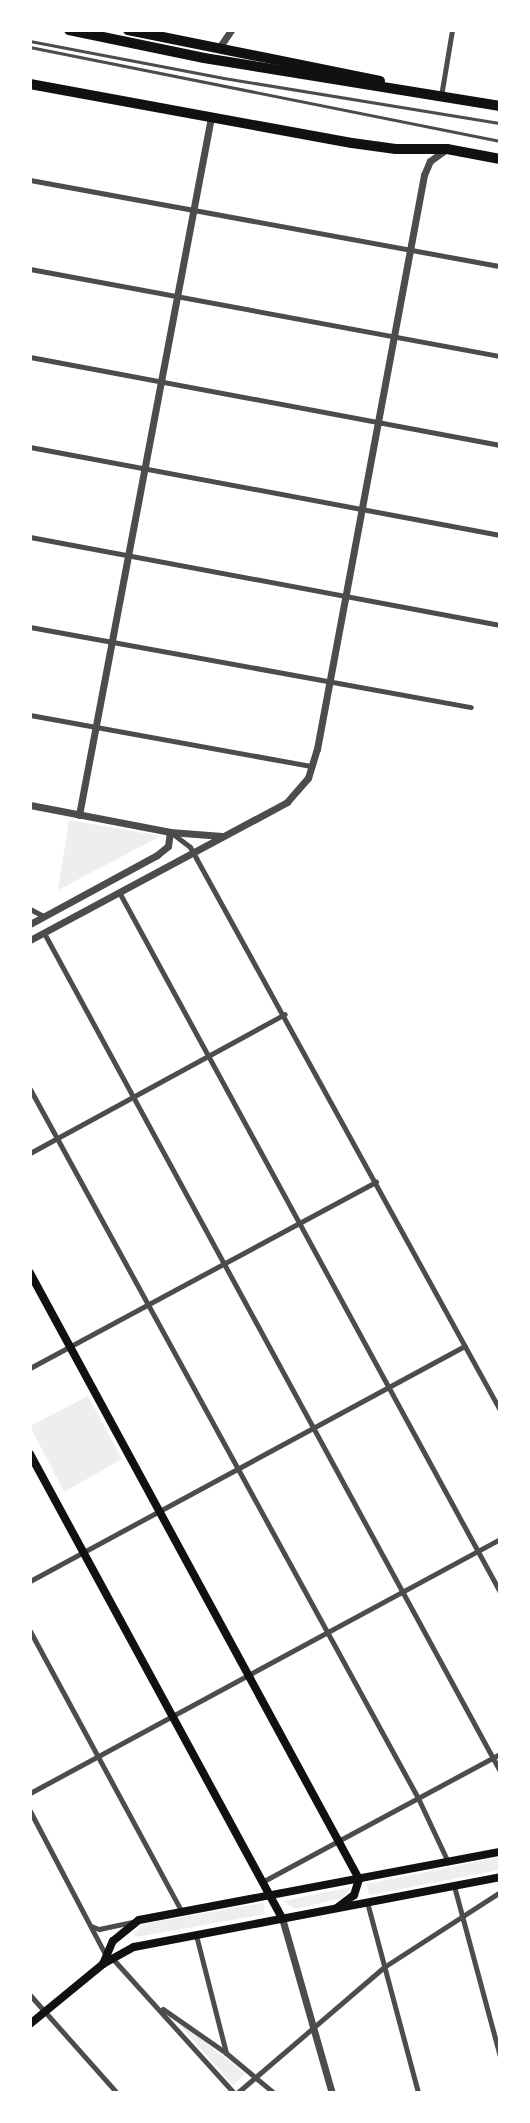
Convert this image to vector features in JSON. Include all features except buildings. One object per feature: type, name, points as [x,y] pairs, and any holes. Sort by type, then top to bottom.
[{"type":"highway","points":[[69,30],[204,58],[500,105]]},
{"type":"highway","points":[[128,30],[331,69],[441,96]]},
{"type":"highway","points":[[30,84],[386,148],[447,149],[500,159]]},
{"type":"main road","points":[[30,1273],[359,1879],[354,1895],[337,1908]]},
{"type":"main road","points":[[30,1454],[282,1918]]},
{"type":"main road","points":[[30,2024],[103,1964],[118,1934],[139,1920],[500,1852]]},
{"type":"main road","points":[[109,1956],[134,1947],[500,1877]]},
{"type":"street","points":[[219,48],[230,30]]},
{"type":"street","points":[[441,96],[452,30]]},
{"type":"street","points":[[79,815],[211,117]]},
{"type":"street","points":[[30,940],[266,814],[295,795],[313,766],[424,175],[430,162],[447,149]]},
{"type":"street","points":[[30,180],[500,266]]},
{"type":"street","points":[[30,269],[500,356]]},
{"type":"street","points":[[30,357],[500,445]]},
{"type":"street","points":[[30,447],[500,535]]},
{"type":"street","points":[[30,537],[500,625]]},
{"type":"street","points":[[30,627],[471,707]]},
{"type":"street","points":[[30,715],[313,766]]},
{"type":"street","points":[[30,805],[170,832],[224,836]]},
{"type":"street","points":[[170,832],[193,853],[285,1014],[500,1410]]},
{"type":"street","points":[[30,924],[157,855],[168,846],[170,832]]},
{"type":"street","points":[[119,892],[500,1592]]},
{"type":"street","points":[[30,909],[43,916]]},
{"type":"street","points":[[44,933],[500,1772]]},
{"type":"street","points":[[30,1153],[285,1014]]},
{"type":"street","points":[[30,1089],[418,1798],[448,1862]]},
{"type":"street","points":[[30,1368],[376,1182]]},
{"type":"street","points":[[30,1581],[465,1346]]},
{"type":"street","points":[[30,1793],[500,1539]]},
{"type":"street","points":[[30,1631],[183,1912]]},
{"type":"street","points":[[262,1882],[500,1754]]},
{"type":"street","points":[[30,1811],[89,1924],[109,1956],[157,2005],[235,2093],[384,1967],[500,1892]]},
{"type":"street","points":[[454,1886],[500,2057]]},
{"type":"street","points":[[367,1902],[418,2093]]},
{"type":"street","points":[[282,1918],[332,2093]]},
{"type":"street","points":[[89,1924],[99,1929],[139,1920]]},
{"type":"street","points":[[196,1935],[226,2053]]},
{"type":"street","points":[[30,1995],[117,2093]]},
{"type":"street","points":[[157,2005],[226,2053],[274,2093]]},
{"type":"lane","points":[[30,41],[224,78],[500,123]]},
{"type":"lane","points":[[30,47],[500,141]]},
{"type":"shaded area","points":[[69,820],[161,836],[58,890]]},
{"type":"shaded area","points":[[88,1396],[122,1459],[64,1492],[30,1426]]},
{"type":"shaded area","points":[[500,1857],[500,1870],[369,1895],[367,1884]]},
{"type":"shaded area","points":[[351,1887],[342,1898],[295,1909],[283,1901]]},
{"type":"shaded area","points":[[263,1903],[265,1914],[137,1937],[133,1933],[143,1924]]},
{"type":"shaded area","points":[[170,2014],[245,2074],[233,2085]]}]
